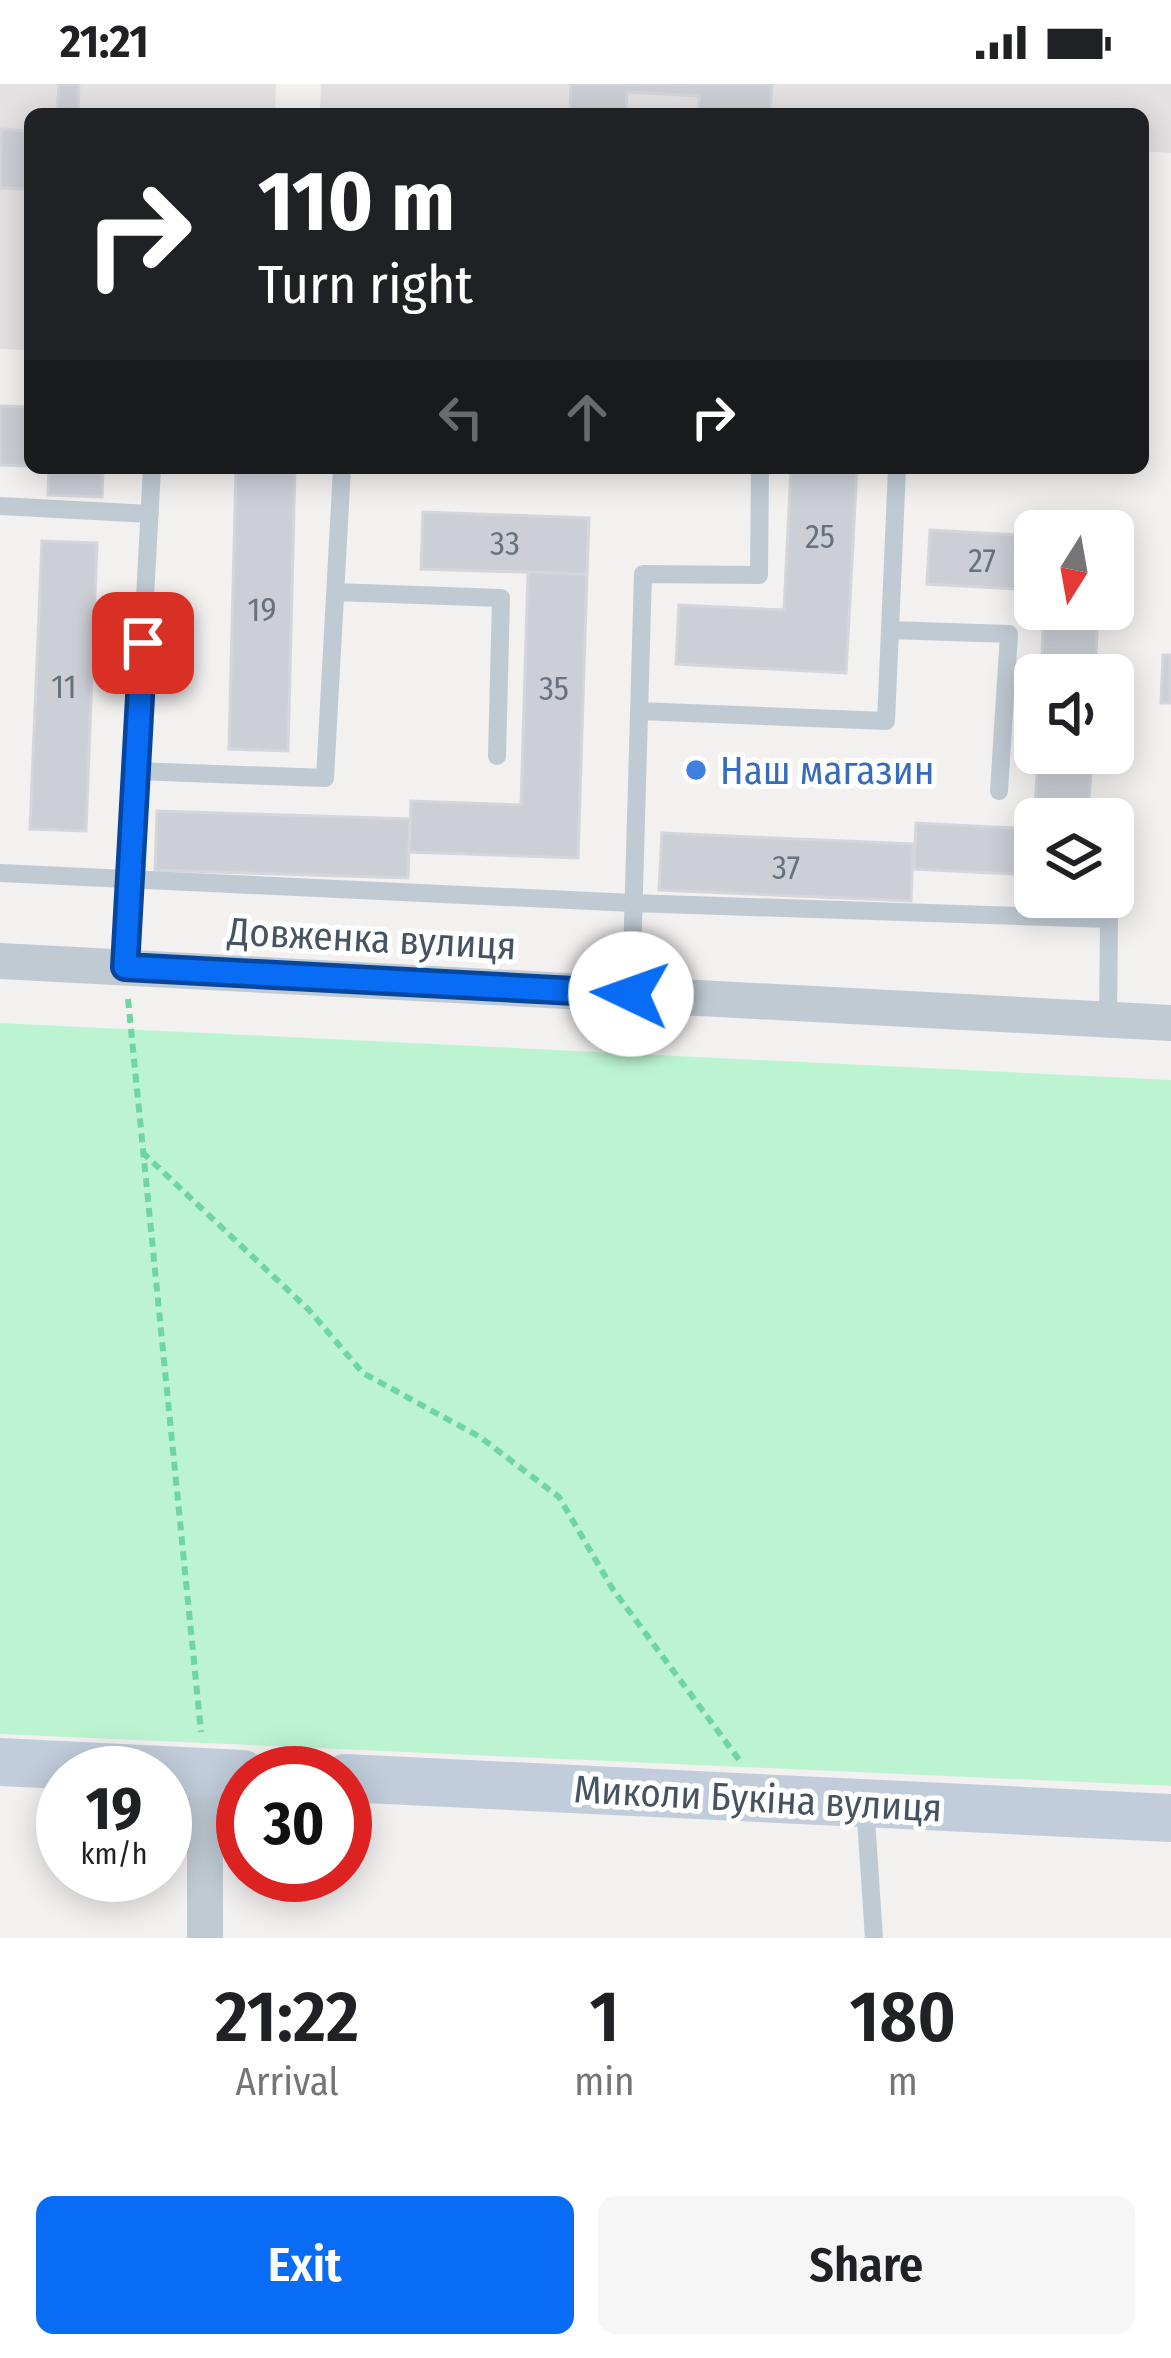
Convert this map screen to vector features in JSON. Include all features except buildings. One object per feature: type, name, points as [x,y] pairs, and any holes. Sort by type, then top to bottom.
[{"type":"street","name":"Довженка вулиця","points":[[0,962],[1171,1023]]},
{"type":"street","points":[[0,1762],[216,1773]]},
{"type":"street","name":"Миколи Букіна вулиця","points":[[372,1779],[1171,1818]]},
{"type":"street","points":[[205,1938],[216,1842]]},
{"type":"lane","points":[[125,967],[152,474]]},
{"type":"lane","points":[[136,771],[325,778],[342,474]]},
{"type":"lane","points":[[631,994],[643,574],[759,575],[760,474]]},
{"type":"lane","points":[[640,711],[886,721],[897,474]]},
{"type":"lane","points":[[0,506],[150,514]]},
{"type":"lane","points":[[334,592],[501,598],[497,756]]},
{"type":"lane","points":[[890,630],[1009,634],[999,791]]},
{"type":"lane","points":[[0,873],[633,903],[1109,919],[1108,1019]]},
{"type":"lane","points":[[865,1804],[874,1938]]},
{"type":"path","points":[[125,967],[142,1152],[220,1746]]},
{"type":"path","points":[[142,1152],[309,1310],[363,1373],[479,1436],[559,1497],[612,1588],[767,1798]]},
{"type":"shaded area","points":[[0,84],[276,84],[275,108],[24,108],[24,350],[0,349]]},
{"type":"shaded area","points":[[321,84],[1171,84],[1171,153],[1149,151],[1149,108],[320,108]]},
{"type":"green space","points":[[0,1023],[1171,1080],[1171,1786],[372,1751],[372,1746],[0,1734]]},
{"type":"place","name":"Наш магазин","points":[[696,770]]},
{"type":"route","points":[[143,643],[125,967],[631,994]]}]
